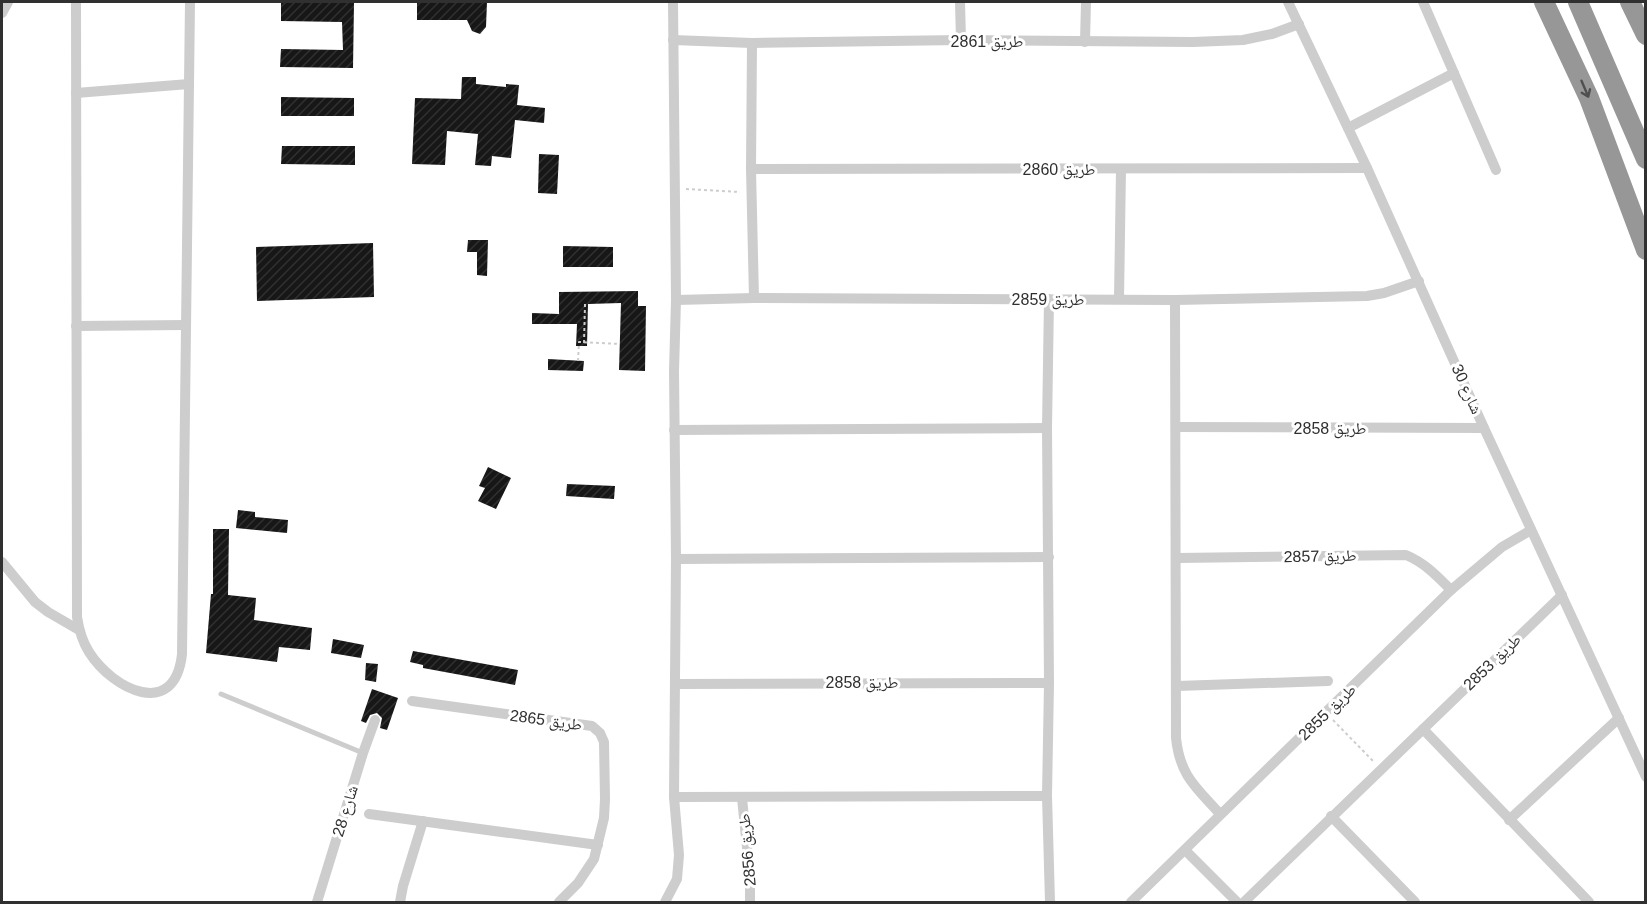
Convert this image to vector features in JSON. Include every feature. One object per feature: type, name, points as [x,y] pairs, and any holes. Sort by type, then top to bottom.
[{"type":"highway","points":[[1544,2],[1589,98],[1646,250]]},
{"type":"highway","points":[[1578,2],[1646,159]]},
{"type":"highway","points":[[1630,2],[1646,35]]},
{"type":"street","points":[[2,13],[8,2]]},
{"type":"street","points":[[76,2],[77,617],[86,648],[98,664],[133,692],[147,694],[161,690],[173,681],[181,669],[190,2]]},
{"type":"street","points":[[665,903],[677,879],[678,867],[674,797],[676,300],[673,2]]},
{"type":"street","points":[[960,2],[961,40]]},
{"type":"street","points":[[1085,42],[1086,2]]},
{"type":"street","name":"شارع 30","points":[[1288,2],[1367,168],[1484,428],[1646,777]]},
{"type":"street","points":[[1423,2],[1496,170]]},
{"type":"street","name":"طريق 2861","points":[[673,40],[752,43],[1243,40],[1272,34],[1299,24]]},
{"type":"street","points":[[752,43],[751,169],[754,298]]},
{"type":"street","points":[[1348,128],[1454,73]]},
{"type":"street","points":[[76,93],[189,84]]},
{"type":"street","name":"طريق 2860","points":[[751,169],[1367,168]]},
{"type":"street","points":[[1119,299],[1121,169]]},
{"type":"street","name":"طريق 2859","points":[[676,300],[754,298],[1175,300],[1367,296],[1419,281]]},
{"type":"street","points":[[1049,299],[1047,796],[1050,903]]},
{"type":"street","points":[[1175,300],[1178,755],[1184,772],[1220,814]]},
{"type":"street","points":[[76,326],[186,325]]},
{"type":"street","points":[[674,430],[1047,428]]},
{"type":"street","name":"طريق 2858","points":[[1176,428],[1484,428]]},
{"type":"street","name":"طريق 2855","points":[[1131,903],[1451,591],[1502,547],[1531,530]]},
{"type":"street","name":"طريق 2857","points":[[1177,558],[1406,555],[1419,561],[1451,591]]},
{"type":"street","points":[[676,559],[1049,557]]},
{"type":"street","points":[[2,562],[35,602],[79,630]]},
{"type":"street","name":"طريق 2853","points":[[1244,903],[1331,816],[1562,595]]},
{"type":"street","points":[[1177,686],[1328,681]]},
{"type":"street","name":"طريق 2858","points":[[675,684],[1049,683]]},
{"type":"street","name":"طريق 2865","points":[[412,701],[592,726],[600,733],[604,742],[605,800],[598,845],[594,859],[586,872],[559,903]]},
{"type":"street","points":[[1509,820],[1619,718]]},
{"type":"street","name":"شارع 28","points":[[317,903],[375,720]]},
{"type":"street","points":[[1423,729],[1589,903]]},
{"type":"street","points":[[674,797],[1047,796]]},
{"type":"street","name":"طريق 2856","points":[[742,798],[750,878],[750,903]]},
{"type":"street","points":[[369,814],[598,845]]},
{"type":"street","points":[[1331,816],[1415,903]]},
{"type":"street","points":[[400,903],[423,821]]},
{"type":"street","points":[[1185,850],[1237,903]]},
{"type":"lane","points":[[221,694],[363,753]]},
{"type":"path","points":[[675,189],[752,192]]},
{"type":"path","points":[[584,343],[585,304]]},
{"type":"path","points":[[578,361],[579,342],[620,344]]},
{"type":"path","points":[[1326,713],[1381,770]]},
{"type":"building","points":[[417,2],[487,2],[486,27],[480,34],[472,31],[467,20],[417,20]]},
{"type":"building","points":[[281,3],[354,3],[353,68],[280,67],[281,49],[343,50],[342,22],[281,21]]},
{"type":"building","points":[[462,77],[476,77],[476,84],[506,87],[506,84],[519,85],[517,105],[545,108],[544,123],[515,120],[511,158],[492,156],[491,166],[475,165],[478,134],[447,131],[445,165],[412,164],[415,98],[461,99]]},
{"type":"building","points":[[281,97],[354,98],[354,116],[281,116]]},
{"type":"building","points":[[282,146],[355,146],[355,165],[281,164]]},
{"type":"building","points":[[539,154],[559,155],[557,194],[538,193]]},
{"type":"building","points":[[468,240],[488,240],[487,276],[477,275],[477,252],[467,252]]},
{"type":"building","points":[[373,243],[374,297],[257,301],[256,247]]},
{"type":"building","points":[[563,246],[613,247],[613,267],[563,267]]},
{"type":"building","points":[[638,291],[638,306],[646,306],[645,371],[619,370],[621,303],[588,304],[587,346],[576,346],[577,324],[532,324],[532,313],[559,314],[559,292]]},
{"type":"building","points":[[548,359],[584,361],[583,371],[548,370]]},
{"type":"building","points":[[488,467],[511,478],[496,509],[478,501],[485,488],[479,486]]},
{"type":"building","points":[[567,484],[615,486],[614,499],[566,496]]},
{"type":"building","points":[[238,510],[255,512],[255,517],[288,520],[287,533],[236,528]]},
{"type":"building","points":[[213,529],[229,529],[228,595],[256,598],[254,620],[312,628],[310,650],[279,647],[277,662],[206,653],[211,594],[213,594]]},
{"type":"building","points":[[333,639],[364,645],[361,658],[331,653]]},
{"type":"building","points":[[413,651],[518,670],[515,685],[423,668],[423,665],[410,662]]},
{"type":"building","points":[[366,663],[378,664],[376,682],[365,680]]},
{"type":"building","points":[[372,689],[398,698],[387,730],[380,728],[382,718],[377,713],[370,715],[366,723],[361,721]]}]
